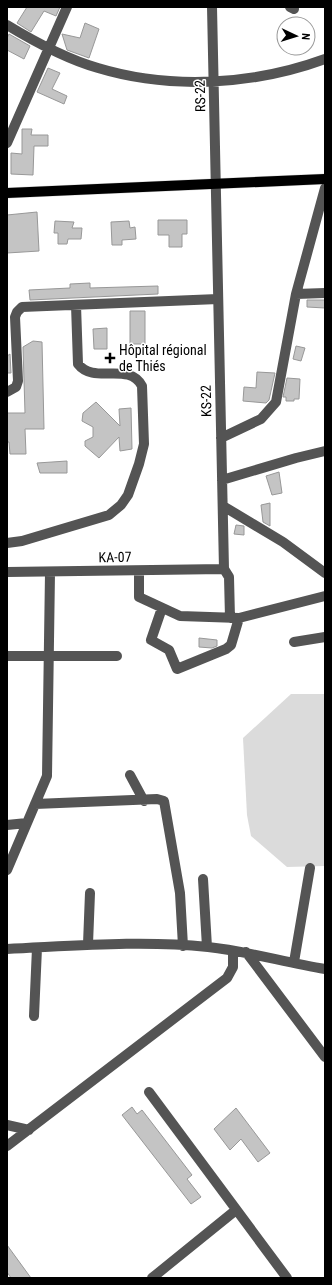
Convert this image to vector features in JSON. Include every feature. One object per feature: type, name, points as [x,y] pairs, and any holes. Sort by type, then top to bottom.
[{"type":"main road","points":[[7,193],[325,179]]},
{"type":"street","points":[[7,143],[66,7]]},
{"type":"street","name":"RS-22","points":[[212,7],[215,184]]},
{"type":"street","points":[[7,25],[70,58],[98,68],[128,75],[183,81],[267,76],[287,72],[325,59]]},
{"type":"street","name":"KS-22","points":[[162,608],[151,640],[169,650],[177,669],[226,649],[231,645],[235,618],[229,577],[224,569],[215,184]]},
{"type":"street","points":[[221,438],[261,419],[276,402],[296,294],[325,188]]},
{"type":"street","points":[[296,294],[325,293]]},
{"type":"street","points":[[7,392],[16,387],[18,381],[15,317],[17,312],[22,307],[218,299]]},
{"type":"street","points":[[7,543],[22,541],[109,515],[121,505],[128,495],[139,464],[144,444],[142,386],[139,379],[131,374],[88,373],[81,369],[78,364],[76,305]]},
{"type":"street","points":[[222,480],[325,451]]},
{"type":"street","points":[[223,506],[283,542],[325,573]]},
{"type":"street","name":"KA-07","points":[[7,572],[50,573],[224,569]]},
{"type":"street","points":[[139,571],[139,597],[180,616],[235,618],[325,596]]},
{"type":"street","points":[[7,870],[47,776],[50,573]]},
{"type":"street","points":[[294,642],[325,637]]},
{"type":"street","points":[[7,656],[117,656]]},
{"type":"street","points":[[130,775],[144,801]]},
{"type":"street","points":[[35,804],[164,801],[180,893],[183,946]]},
{"type":"street","points":[[7,825],[27,823]]},
{"type":"street","points":[[294,962],[303,918],[310,868]]},
{"type":"street","points":[[203,879],[207,947]]},
{"type":"street","points":[[88,944],[90,893]]},
{"type":"street","points":[[7,949],[88,944],[207,947],[246,952],[325,968]]},
{"type":"street","points":[[34,1016],[37,948]]},
{"type":"street","points":[[7,1146],[227,978],[233,967],[233,951]]},
{"type":"street","points":[[246,952],[325,1057]]},
{"type":"street","points":[[148,1092],[287,1278]]},
{"type":"street","points":[[7,1125],[29,1130]]},
{"type":"street","points":[[152,1278],[236,1210]]},
{"type":"shaded area","points":[[291,694],[325,694],[325,866],[287,867],[251,836],[247,815],[243,738]]},
{"type":"building","points":[[27,7],[60,7],[56,16],[44,11],[31,32],[17,23]]},
{"type":"building","points":[[85,23],[99,29],[89,58],[67,50],[62,34],[80,38]]},
{"type":"building","points":[[9,34],[30,46],[24,59],[7,50],[7,38]]},
{"type":"building","points":[[48,68],[60,73],[52,89],[67,96],[64,104],[37,92]]},
{"type":"building","points":[[22,129],[32,129],[31,135],[48,135],[48,146],[34,146],[33,175],[11,174],[11,153],[22,154]]},
{"type":"building","points":[[37,212],[39,251],[7,253],[7,215]]},
{"type":"building","points":[[158,220],[187,220],[187,234],[182,234],[182,247],[169,247],[169,235],[158,235]]},
{"type":"building","points":[[55,221],[74,222],[72,228],[82,228],[81,239],[68,239],[67,244],[58,244],[58,233],[54,233]]},
{"type":"building","points":[[129,221],[130,228],[135,227],[136,239],[122,240],[122,245],[112,245],[111,222]]},
{"type":"building","points":[[90,283],[90,288],[158,286],[158,294],[30,300],[29,290],[70,288],[70,284]]},
{"type":"building","points":[[307,300],[325,300],[325,308],[307,307]]},
{"type":"building","points":[[130,311],[145,311],[145,344],[130,344]]},
{"type":"building","points":[[107,328],[107,349],[94,349],[93,329]]},
{"type":"building","points":[[33,341],[42,342],[44,429],[25,429],[26,454],[10,454],[9,442],[7,442],[7,413],[25,413],[23,347]]},
{"type":"building","points":[[296,346],[305,348],[301,361],[293,359]]},
{"type":"building","points":[[10,354],[11,373],[7,373],[7,356]]},
{"type":"building","points":[[257,372],[275,373],[269,400],[266,403],[243,401],[244,387],[256,388]]},
{"type":"building","points":[[287,378],[300,379],[299,399],[294,399],[294,401],[286,401],[286,397],[283,397]]},
{"type":"building","points":[[96,402],[120,426],[119,409],[131,408],[132,449],[120,451],[119,437],[99,458],[85,446],[85,441],[93,437],[93,427],[82,421],[83,413]]},
{"type":"building","points":[[67,461],[67,473],[40,473],[37,463]]},
{"type":"building","points":[[279,472],[282,493],[272,495],[266,476]]},
{"type":"building","points":[[270,503],[270,526],[263,522],[261,505]]},
{"type":"building","points":[[236,525],[244,526],[244,535],[234,534]]},
{"type":"building","points":[[199,638],[217,640],[217,646],[212,648],[199,647]]},
{"type":"building","points":[[132,1107],[137,1114],[142,1110],[192,1175],[187,1179],[201,1197],[191,1204],[122,1115]]},
{"type":"building","points":[[236,1108],[270,1153],[258,1162],[241,1139],[230,1150],[214,1129]]},
{"type":"building","points":[[7,1245],[31,1278],[11,1278],[7,1272]]},
{"type":"place","name":"Hôpital régional de Thiés","points":[[110,358]]}]
